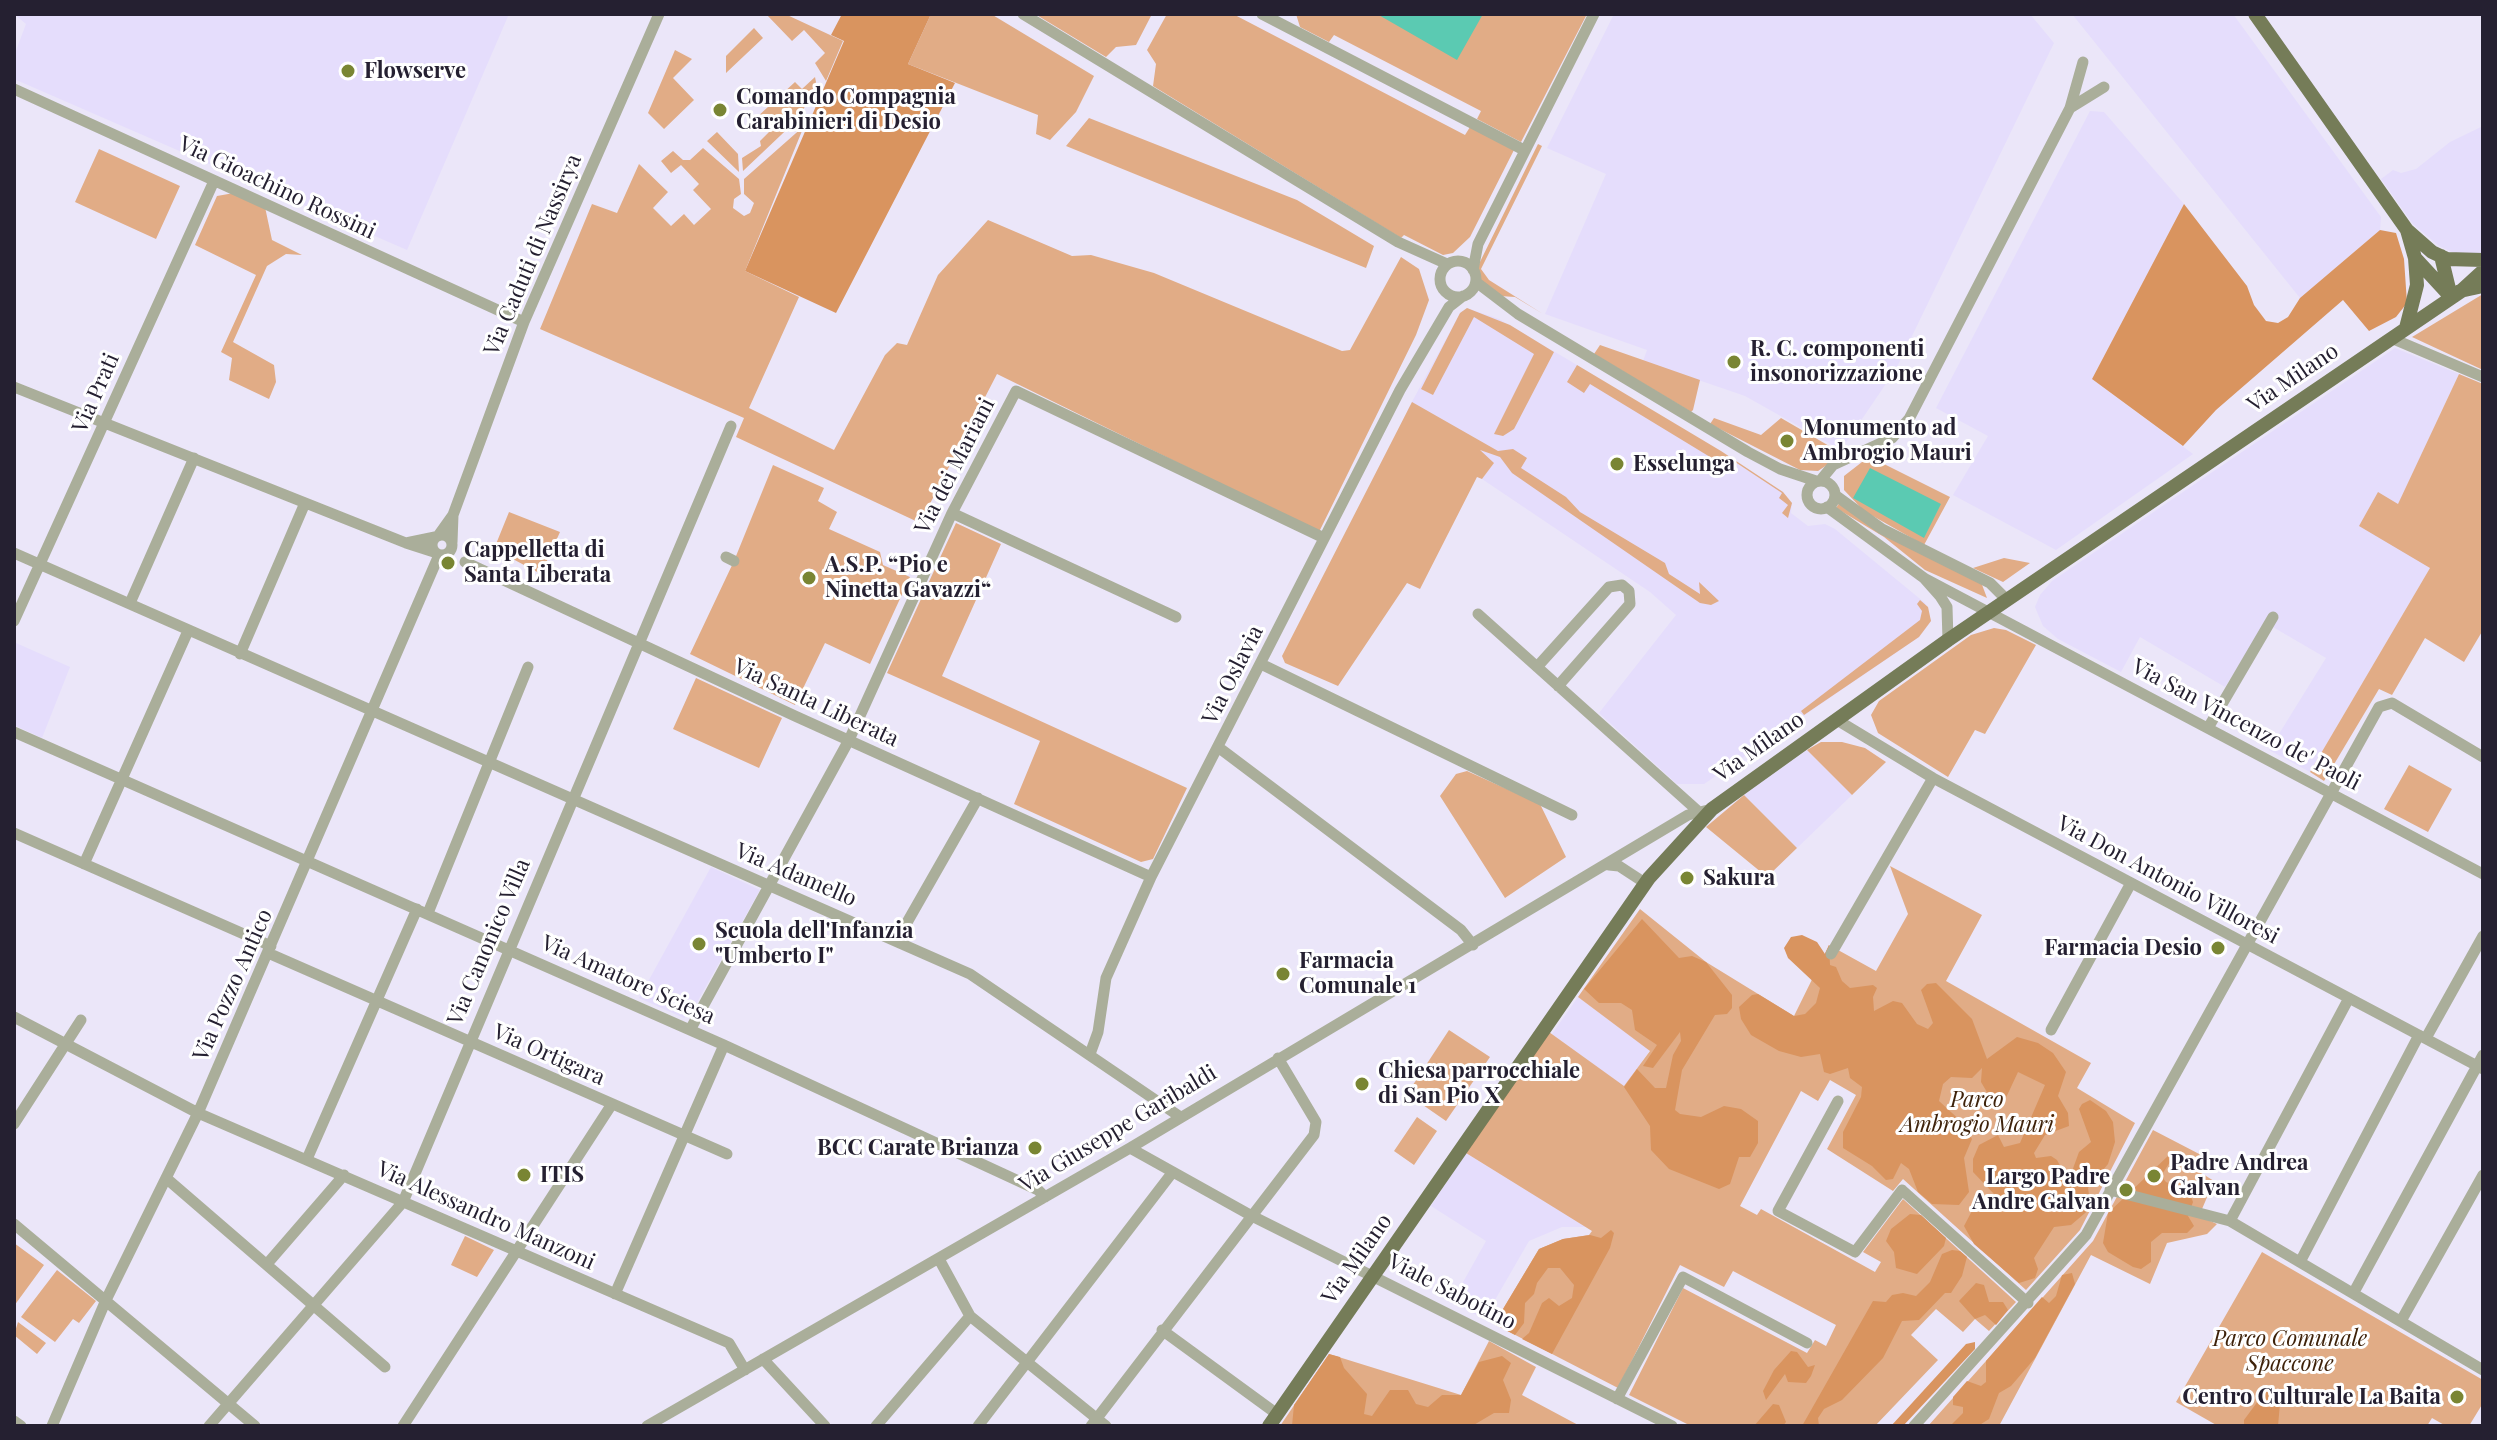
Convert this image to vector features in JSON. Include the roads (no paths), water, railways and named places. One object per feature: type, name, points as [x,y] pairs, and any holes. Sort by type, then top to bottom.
[{"type":"main road","points":[[2255,14],[2407,230],[2441,256],[2483,260]]},
{"type":"main road","points":[[2406,328],[2417,285],[2415,258],[2407,230]]},
{"type":"main road","points":[[2441,256],[2455,294]]},
{"type":"main road","points":[[2415,258],[2455,294]]},
{"type":"main road","name":"Via Milano","points":[[1273,1420],[1645,883],[1706,810],[1948,640],[2406,328],[2483,271]]},
{"type":"main road","name":"Via Milano","points":[[2455,294],[2483,286]]},
{"type":"street","name":"Via Caduti di Nassirya","points":[[453,515],[524,322],[659,14]]},
{"type":"street","points":[[1023,14],[1417,253],[1453,262],[1518,314],[1748,452],[1780,469],[1818,481],[1882,529],[1990,583],[2007,600]]},
{"type":"street","points":[[1262,14],[1524,150]]},
{"type":"street","points":[[1474,276],[1478,244],[1594,14]]},
{"type":"street","points":[[1807,497],[1808,488],[1833,465],[1892,438],[1909,419],[2070,108],[2083,62]]},
{"type":"street","points":[[2070,108],[2104,87]]},
{"type":"street","name":"Via Gioachino Rossini","points":[[14,89],[524,322]]},
{"type":"street","name":"Via Prati","points":[[14,621],[214,181]]},
{"type":"street","points":[[1441,282],[1453,262],[1478,244]]},
{"type":"street","points":[[1417,253],[1451,296],[1466,295],[1518,314]]},
{"type":"street","name":"Via Oslavia","points":[[1090,1054],[1098,1032],[1112,959],[1151,877],[1324,538],[1438,324],[1453,302],[1466,295],[1474,276]]},
{"type":"street","name":"Via Oslavia","points":[[1438,324],[1441,282]]},
{"type":"street","points":[[2391,338],[2483,377]]},
{"type":"street","name":"Via Santa Liberata","points":[[14,387],[406,543],[465,562],[1151,877]]},
{"type":"street","name":"Via dei Mariani","points":[[690,1030],[849,740],[952,513],[1016,391],[1324,538]]},
{"type":"street","name":"Via Canonico Villa","points":[[209,1426],[403,1202],[468,1041],[510,949],[731,426]]},
{"type":"street","points":[[1748,452],[1795,484],[1813,506],[1827,507],[1924,578],[1947,607],[1948,640]]},
{"type":"street","points":[[130,603],[194,458]]},
{"type":"street","points":[[1827,507],[1847,459]]},
{"type":"street","points":[[240,654],[305,503]]},
{"type":"street","points":[[952,513],[1176,617]]},
{"type":"street","points":[[452,544],[439,554],[432,543],[453,515]]},
{"type":"street","points":[[452,544],[453,515]]},
{"type":"street","points":[[406,543],[437,536],[448,537],[452,544]]},
{"type":"street","name":"Via Santa Liberata","points":[[452,544],[465,562]]},
{"type":"street","name":"Via Adamello","points":[[14,553],[970,974],[1179,1116]]},
{"type":"street","name":"Via Pozzo Antico","points":[[52,1426],[106,1300],[198,1113],[310,862],[439,554]]},
{"type":"street","name":"Via San Vincenzo de' Paoli","points":[[1924,578],[2483,874]]},
{"type":"street","points":[[1537,667],[1609,587],[1622,585],[1629,591],[1630,604],[1558,686]]},
{"type":"street","points":[[1478,614],[1558,686],[1706,810]]},
{"type":"street","points":[[2208,728],[2273,617]]},
{"type":"street","points":[[84,864],[188,631]]},
{"type":"street","points":[[1261,664],[1572,815]]},
{"type":"street","points":[[307,1159],[377,1001],[423,911],[528,667]]},
{"type":"street","points":[[1914,1426],[2028,1303],[2086,1235],[2330,794],[2384,703],[2392,703],[2483,757]]},
{"type":"street","name":"Via Don Antonio Villoresi","points":[[1837,720],[1933,778],[2422,1037],[2481,1064]]},
{"type":"street","name":"Via Amatore Sciesa","points":[[14,732],[724,1045],[1038,1190],[1045,1197]]},
{"type":"street","points":[[1218,747],[1461,930],[1473,945]]},
{"type":"street","points":[[1831,954],[1933,778]]},
{"type":"street","points":[[897,940],[978,798]]},
{"type":"street","name":"Via Giuseppe Garibaldi","points":[[647,1426],[1130,1148],[1179,1116],[1609,865],[1688,815],[1706,810]]},
{"type":"street","name":"Via Ortigara","points":[[14,833],[377,1001],[727,1154]]},
{"type":"street","points":[[1609,865],[1619,866],[1645,883]]},
{"type":"street","points":[[2051,1030],[2131,883]]},
{"type":"street","points":[[2300,1262],[2422,1037],[2483,936]]},
{"type":"street","points":[[2230,1221],[2349,998]]},
{"type":"street","name":"Via Alessandro Manzoni","points":[[14,1017],[198,1113],[729,1343],[745,1370]]},
{"type":"street","points":[[14,1124],[81,1020]]},
{"type":"street","points":[[615,1294],[724,1045]]},
{"type":"street","points":[[939,1259],[970,1316],[1098,1424],[1162,1330],[1316,1129],[1316,1122],[1278,1058]]},
{"type":"street","points":[[2354,1292],[2481,1064]]},
{"type":"street","points":[[1838,1101],[1778,1211],[1855,1252],[1902,1190],[2028,1303]]},
{"type":"street","points":[[403,1426],[612,1104]]},
{"type":"street","name":"Viale Sabotino","points":[[1130,1148],[1252,1216],[1672,1426]]},
{"type":"street","points":[[978,1426],[1172,1173]]},
{"type":"street","points":[[267,1264],[344,1175]]},
{"type":"street","points":[[2401,1321],[2483,1175]]},
{"type":"street","points":[[166,1178],[385,1367]]},
{"type":"street","points":[[2110,1190],[2230,1221],[2483,1370]]},
{"type":"street","points":[[14,1224],[255,1426]]},
{"type":"street","points":[[1617,1399],[1683,1277],[1807,1343]]},
{"type":"street","points":[[876,1426],[970,1316]]},
{"type":"street","points":[[1162,1330],[1273,1420]]},
{"type":"street","points":[[763,1359],[825,1426]]},
{"type":"street","points":[[14,1421],[21,1426]]},
{"type":"place","name":"Flowserve","points":[[348,71]]},
{"type":"place","name":"Comando Compagnia Carabinieri di Desio","points":[[720,110]]},
{"type":"place","name":"R. C. componenti insonorizzazione","points":[[1734,362]]},
{"type":"place","name":"Monumento ad Ambrogio Mauri","points":[[1787,441]]},
{"type":"place","name":"Esselunga","points":[[1617,464]]},
{"type":"place","name":"Cappelletta di Santa Liberata","points":[[448,563]]},
{"type":"place","name":"A.S.P. “Pio e Ninetta Gavazzi“","points":[[809,578]]},
{"type":"place","name":"Sakura","points":[[1687,878]]},
{"type":"place","name":"Scuola dell'Infanzia \"Umberto I\"","points":[[699,944]]},
{"type":"place","name":"Farmacia Desio","points":[[2218,948]]},
{"type":"place","name":"Farmacia Comunale 1","points":[[1283,974]]},
{"type":"place","name":"Chiesa parrocchiale di San Pio X","points":[[1362,1084]]},
{"type":"place","name":"BCC Carate Brianza","points":[[1035,1148]]},
{"type":"place","name":"ITIS","points":[[524,1175]]},
{"type":"place","name":"Padre Andrea Galvan","points":[[2154,1176]]},
{"type":"place","name":"Largo Padre Andre Galvan","points":[[2126,1190]]},
{"type":"place","name":"Centro Culturale La Baita","points":[[2457,1397]]},
{"type":"park label","name":"Parco Ambrogio Mauri","points":[[1977,1112]]},
{"type":"park label","name":"Parco Comunale Spaccone","points":[[2290,1352]]}]
